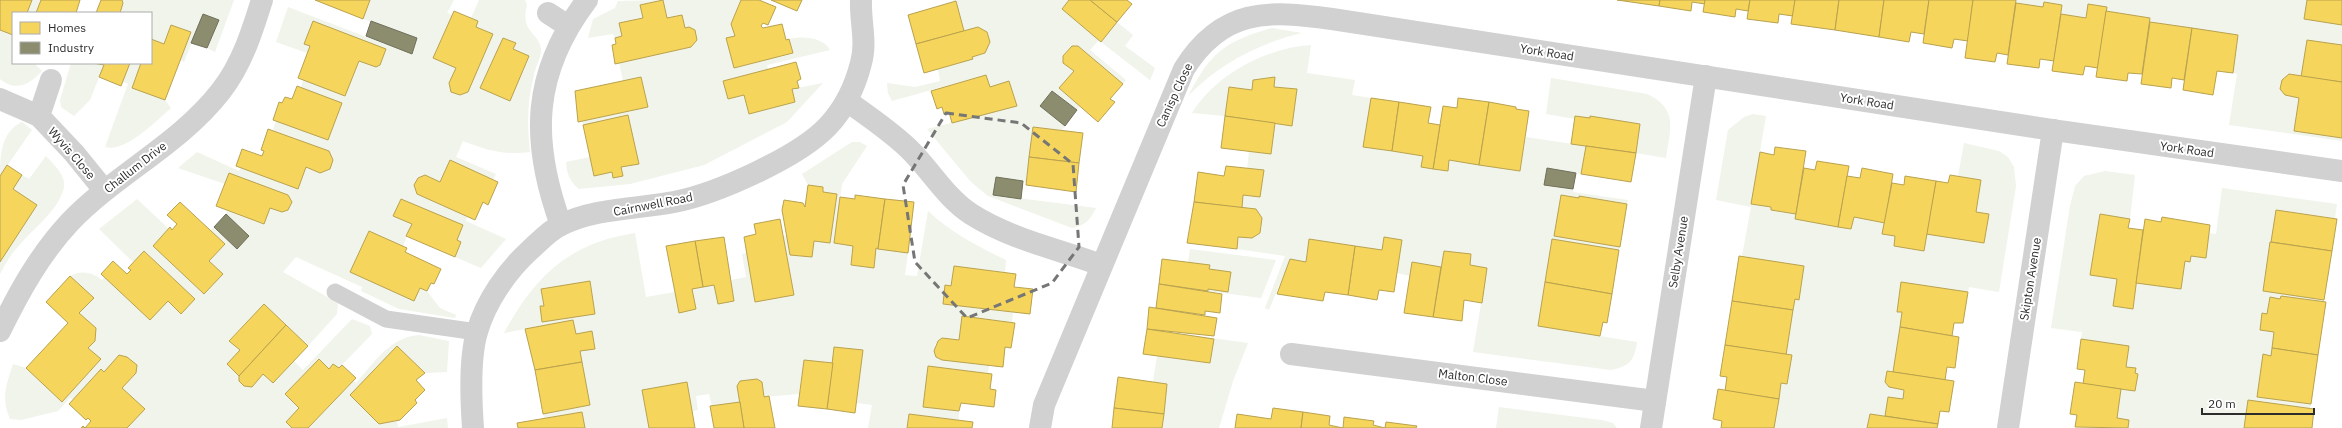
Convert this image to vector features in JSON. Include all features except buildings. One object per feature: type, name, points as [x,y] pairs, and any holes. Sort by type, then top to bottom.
[{"type":"street","name":"Challum Drive","points":[[0,332],[23,285],[48,250],[71,222],[104,190],[193,122],[214,99],[242,58],[262,0]]},
{"type":"street","points":[[560,225],[551,197],[543,158],[540,117],[546,82],[554,56],[568,26],[587,0]]},
{"type":"street","name":"Cairnwell Road","points":[[473,428],[471,378],[477,332],[491,300],[507,274],[545,236],[560,225],[589,215],[676,202],[716,190],[780,159],[805,144],[828,127],[847,102],[862,62],[864,44],[861,0]]},
{"type":"street","points":[[548,13],[568,26]]},
{"type":"street","name":"Canisp Close","points":[[1040,428],[1044,405],[1171,97],[1188,63],[1206,40],[1227,26],[1249,17],[1273,13],[1296,14],[1392,28]]},
{"type":"street","name":"York Road","points":[[1392,28],[2053,130],[2342,172]]},
{"type":"street","name":"Selby Avenue","points":[[1652,428],[1706,76]]},
{"type":"street","name":"Wyvis Close","points":[[39,116],[51,80]]},
{"type":"street","name":"Wyvis Close","points":[[0,99],[39,116],[74,153],[104,190]]},
{"type":"street","points":[[847,102],[887,129],[909,148],[953,200],[970,213],[1003,230],[1101,265]]},
{"type":"street","name":"Skipton Avenue","points":[[2008,428],[2053,130]]},
{"type":"street","name":"Malton Close","points":[[1291,354],[1655,401]]},
{"type":"lane","points":[[336,292],[386,319],[477,332]]},
{"type":"highlighted area","points":[[946,113],[1021,123],[1073,164],[1079,247],[1052,283],[967,318],[915,262],[903,185]]},
{"type":"shaded area","points":[[32,0],[41,0],[36,12],[27,12]]},
{"type":"shaded area","points":[[122,0],[234,0],[215,52],[207,48],[219,20],[203,14],[184,62],[180,60],[191,32],[173,25],[164,44],[152,39],[152,12],[120,12],[123,4]]},
{"type":"shaded area","points":[[370,0],[454,0],[447,13],[452,15],[433,58],[456,68],[449,83],[451,91],[460,95],[468,92],[493,34],[476,27],[478,21],[471,18],[479,0],[525,0],[527,5],[525,15],[526,22],[528,28],[540,46],[540,58],[535,72],[529,104],[528,132],[530,152],[511,153],[496,151],[463,141],[456,157],[496,174],[493,180],[450,160],[440,182],[425,175],[418,178],[414,185],[417,194],[467,217],[466,221],[506,239],[481,268],[455,257],[461,242],[457,240],[463,225],[401,199],[394,216],[412,224],[403,246],[369,231],[350,272],[413,300],[420,288],[427,291],[440,308],[456,315],[455,318],[399,309],[361,291],[362,287],[296,257],[283,272],[338,303],[337,314],[308,346],[264,304],[229,340],[240,350],[227,364],[239,376],[239,381],[245,386],[251,387],[263,374],[273,383],[294,361],[303,370],[352,319],[370,326],[372,334],[339,368],[333,364],[329,369],[319,359],[285,394],[299,408],[286,422],[292,428],[127,428],[122,388],[136,373],[137,365],[127,357],[119,355],[104,372],[101,369],[73,399],[70,398],[58,411],[21,420],[10,419],[7,412],[5,398],[13,364],[26,368],[62,402],[100,360],[88,348],[95,341],[96,328],[79,313],[94,298],[70,276],[79,273],[87,273],[102,280],[105,277],[168,301],[181,314],[195,299],[145,251],[133,262],[99,229],[137,199],[169,229],[153,246],[204,294],[223,274],[209,261],[225,244],[210,231],[214,227],[237,248],[249,236],[226,214],[227,211],[263,224],[270,208],[282,212],[288,210],[292,202],[229,173],[225,184],[178,168],[197,152],[239,171],[241,167],[298,189],[306,167],[320,172],[330,168],[333,160],[329,151],[273,130],[276,121],[328,140],[342,103],[301,88],[303,80],[345,95],[360,61],[376,67],[380,65],[386,49],[313,21],[304,43],[310,46],[307,53],[276,42],[288,7],[411,54],[417,38],[363,19]],"holes":[[[503,38],[516,43],[513,49],[529,56],[510,100],[480,88]]]},
{"type":"shaded area","points":[[662,0],[640,5],[643,18],[619,23],[622,36],[615,38],[613,34],[588,38],[593,19],[615,8],[618,1]]},
{"type":"shaded area","points":[[663,0],[741,0],[731,24],[735,36],[726,39],[734,68],[793,54],[789,39],[812,38],[827,46],[830,50],[767,65],[768,69],[723,81],[728,99],[744,95],[749,114],[794,102],[792,89],[823,83],[787,122],[704,165],[630,184],[579,189],[573,184],[567,170],[566,162],[590,157],[594,176],[612,172],[614,178],[623,176],[621,167],[638,164],[628,115],[583,125],[582,121],[648,107],[641,77],[623,81],[619,62],[691,47],[697,40],[695,30],[689,27],[685,28],[682,15],[667,18]]},
{"type":"shaded area","points":[[953,0],[1069,0],[1062,9],[1099,40],[1090,50],[1126,80],[1123,84],[1078,46],[1072,46],[1063,56],[1063,63],[1074,71],[1059,88],[1080,107],[1077,110],[1052,91],[1040,106],[1065,126],[1062,130],[1033,127],[1026,182],[996,178],[994,195],[1096,208],[1092,216],[1084,224],[1072,228],[988,196],[971,182],[927,129],[1017,106],[1009,81],[990,87],[985,75],[892,101],[888,93],[887,83],[915,87],[940,81],[938,69],[973,59],[972,57],[985,53],[990,42],[987,32],[978,27],[964,31]]},
{"type":"shaded area","points":[[2016,0],[2307,0],[2304,19],[2342,25],[2342,45],[2307,40],[2301,77],[2289,75],[2282,80],[2280,89],[2285,95],[2299,98],[2294,131],[2342,138],[2342,141],[2229,125],[2237,74],[2233,73],[2238,35],[2150,22],[2150,18],[2106,11],[2107,7],[2089,4],[2086,18],[2061,14],[2062,5],[2044,2],[2043,7],[2016,3]]},
{"type":"shaded area","points":[[1117,22],[1133,35],[1125,46],[1155,68],[1150,80],[1101,42]]},
{"type":"shaded area","points":[[1272,28],[1302,33],[1286,37],[1240,56],[1213,74],[1188,96],[1204,68],[1221,50],[1242,38]]},
{"type":"shaded area","points":[[0,30],[12,35],[12,64],[35,64],[42,71],[27,83],[17,86],[6,83],[0,79]]},
{"type":"shaded area","points":[[1311,45],[1307,73],[1355,80],[1352,95],[1371,98],[1363,147],[1423,156],[1421,167],[1448,171],[1449,160],[1520,171],[1526,137],[1586,146],[1581,174],[1547,168],[1544,185],[1573,189],[1573,192],[1628,200],[1627,204],[1579,196],[1579,198],[1561,195],[1554,236],[1620,247],[1619,250],[1552,239],[1538,326],[1637,342],[1630,362],[1623,367],[1611,370],[1473,352],[1487,268],[1470,265],[1471,254],[1444,251],[1441,267],[1412,262],[1410,276],[1397,273],[1402,240],[1384,237],[1382,250],[1309,239],[1306,262],[1290,259],[1269,310],[1265,308],[1285,256],[1237,249],[1238,237],[1252,238],[1261,233],[1262,218],[1256,209],[1242,208],[1243,195],[1260,197],[1264,171],[1247,169],[1249,151],[1271,154],[1275,123],[1292,125],[1297,90],[1274,87],[1275,77],[1254,80],[1252,90],[1229,88],[1225,116],[1192,113],[1214,86],[1228,75],[1277,51]]},
{"type":"shaded area","points":[[71,64],[104,65],[90,100],[74,116],[61,107],[60,100]]},
{"type":"shaded area","points":[[130,64],[141,64],[132,88],[165,100],[171,108],[149,128],[131,141],[113,148],[105,147],[128,84],[123,82]]},
{"type":"shaded area","points":[[1551,78],[1647,94],[1657,100],[1664,106],[1670,121],[1666,158],[1636,153],[1640,124],[1590,116],[1590,118],[1575,119],[1546,114]]},
{"type":"shaded area","points":[[1753,114],[1766,116],[1751,204],[1771,207],[1771,210],[1796,214],[1795,219],[1851,229],[1854,217],[1885,223],[1883,234],[1895,236],[1894,246],[1924,251],[1926,234],[1984,243],[1988,214],[1976,212],[1981,180],[1958,176],[1964,143],[1999,151],[2008,157],[2014,167],[2016,186],[1999,292],[1969,287],[1968,292],[1901,282],[1897,311],[1902,312],[1893,372],[1887,371],[1885,382],[1889,387],[1904,390],[1903,399],[1885,416],[1870,414],[1867,428],[1774,428],[1781,383],[1787,384],[1792,355],[1786,355],[1795,299],[1799,299],[1804,267],[1742,256],[1751,207],[1716,200],[1728,130],[1744,117]]},
{"type":"shaded area","points":[[22,122],[32,130],[0,176],[0,160],[3,145],[10,132],[15,126]]},
{"type":"shaded area","points":[[852,142],[860,142],[867,146],[842,184],[834,243],[853,246],[851,265],[874,267],[876,248],[908,253],[905,275],[917,276],[928,211],[946,226],[965,238],[1006,260],[1005,272],[954,266],[951,286],[943,304],[1013,312],[1012,322],[962,316],[959,340],[942,338],[935,344],[936,357],[942,360],[989,366],[988,373],[928,366],[923,407],[959,411],[959,420],[909,414],[907,428],[868,428],[872,405],[857,403],[863,350],[835,347],[833,363],[804,360],[799,394],[764,397],[762,382],[757,379],[740,382],[740,402],[712,406],[709,394],[696,396],[698,410],[692,411],[687,382],[642,390],[649,428],[585,428],[582,412],[544,418],[543,414],[589,405],[580,351],[595,349],[576,334],[573,320],[504,333],[528,295],[556,265],[591,245],[612,238],[635,233],[646,297],[675,292],[679,313],[696,309],[692,289],[714,285],[718,304],[734,301],[731,280],[746,277],[742,254],[747,253],[755,302],[794,295],[783,236],[787,235],[790,255],[812,257],[814,241],[830,243],[837,194],[823,192],[823,187],[808,185],[802,174]],"holes":[[[549,288],[542,322],[540,307],[544,306],[541,289]]]},
{"type":"shaded area","points":[[46,156],[63,178],[64,187],[61,196],[51,212],[12,254],[0,274],[0,262],[37,205],[13,189],[22,175],[29,179]]},
{"type":"shaded area","points":[[2105,171],[2135,175],[2130,219],[2100,214],[2090,274],[2117,279],[2113,306],[2136,283],[2181,289],[2185,261],[2190,262],[2191,256],[2206,258],[2209,233],[2216,234],[2222,188],[2337,204],[2335,218],[2276,210],[2263,291],[2324,300],[2324,302],[2281,296],[2280,299],[2270,297],[2267,314],[2262,313],[2260,329],[2274,332],[2271,356],[2263,355],[2257,397],[2311,404],[2310,409],[2248,400],[2244,428],[2128,428],[2129,420],[2117,418],[2121,389],[2135,391],[2138,374],[2135,373],[2136,369],[2126,367],[2129,346],[2081,339],[2082,332],[2051,328],[2070,206],[2075,186],[2084,176]]},
{"type":"shaded area","points":[[1190,249],[1276,260],[1261,298],[1208,291],[1208,289],[1228,291],[1231,272],[1209,269],[1210,265],[1188,262]]},
{"type":"shaded area","points":[[419,335],[449,341],[447,372],[425,373],[397,346],[350,395],[379,424],[397,421],[398,427],[447,418],[448,428],[308,428],[354,381],[356,383],[383,352],[399,341]]},
{"type":"shaded area","points":[[1197,336],[1248,343],[1233,381],[1219,428],[1162,428],[1167,384],[1153,382],[1157,356],[1210,363],[1213,340]]},
{"type":"shaded area","points":[[1499,407],[1602,420],[1613,423],[1617,428],[1496,428]]}]
